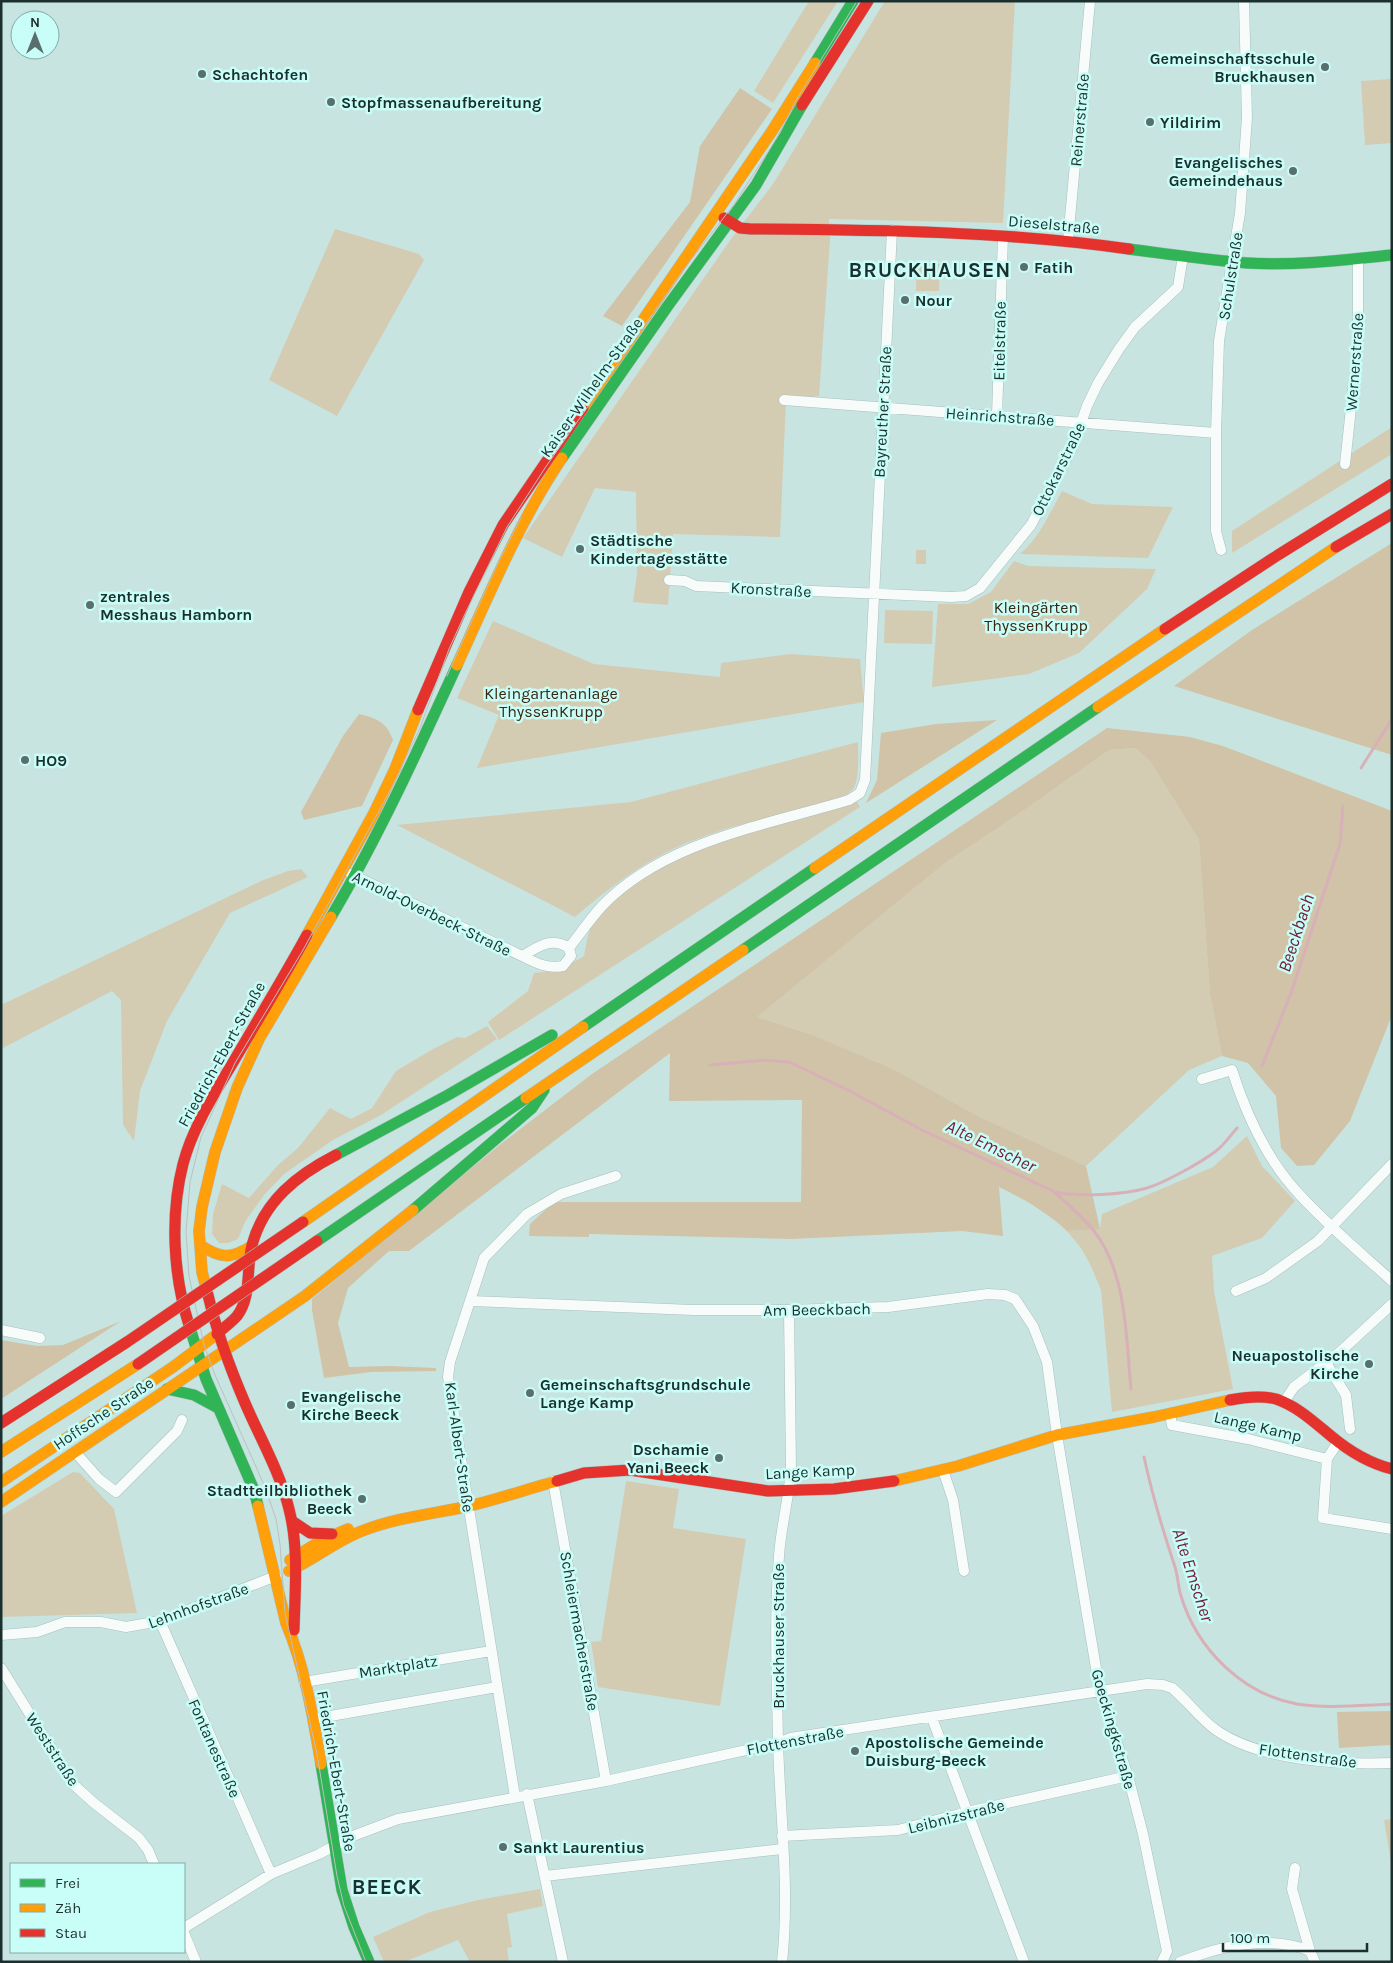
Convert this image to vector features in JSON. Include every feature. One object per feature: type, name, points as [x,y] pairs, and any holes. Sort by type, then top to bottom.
[{"type":"main road","name":"Kaiser-Wilhelm-Straße","points":[[373,815],[395,769],[410,728],[470,592],[503,525],[772,131],[853,1]]},
{"type":"main road","name":"Kaiser-Wilhelm-Straße","points":[[385,817],[439,706],[502,565],[542,488],[667,307],[756,185],[805,99],[868,1]]},
{"type":"main road","name":"Dieselstraße","points":[[717,213],[740,228],[750,229],[892,230],[1068,240],[1233,262],[1282,264],[1358,260],[1392,255]]},
{"type":"main road","points":[[1,1423],[127,1342],[303,1222],[611,1006],[1114,664],[1305,537],[1392,484]]},
{"type":"main road","points":[[1,1452],[138,1364],[549,1081],[1316,559],[1392,514]]},
{"type":"main road","name":"Friedrich-Ebert-Straße","points":[[369,1962],[347,1908],[334,1846],[313,1719],[294,1641],[284,1616],[254,1490],[201,1366],[181,1301],[176,1274],[176,1219],[178,1190],[183,1163],[202,1115],[286,973],[373,815]]},
{"type":"main road","name":"Friedrich-Ebert-Straße","points":[[294,1641],[293,1602],[296,1555],[292,1521],[268,1452],[217,1334],[202,1272],[200,1223],[215,1152],[240,1082],[259,1040],[355,876],[385,817]]},
{"type":"main road","name":"Hoffsche Straße","points":[[1,1482],[196,1350],[236,1317],[245,1297],[252,1246],[260,1224],[276,1198],[300,1176],[448,1095],[562,1029],[611,1006]]},
{"type":"main road","name":"Hoffsche Straße","points":[[1,1502],[301,1299],[380,1238],[532,1108],[549,1081]]},
{"type":"main road","points":[[200,1245],[223,1257],[241,1254],[252,1246]]},
{"type":"main road","points":[[167,1389],[194,1394],[206,1399],[219,1408]]},
{"type":"main road","name":"Lange Kamp","points":[[276,1576],[286,1563],[296,1555],[333,1534],[370,1523],[392,1521],[468,1506],[584,1473],[630,1470],[768,1491],[789,1492],[857,1486],[943,1470],[1057,1435],[1249,1397],[1265,1396],[1284,1402]]},
{"type":"main road","points":[[1284,1402],[1338,1442],[1369,1462],[1392,1469]]},
{"type":"main road","points":[[292,1521],[310,1533],[333,1534]]},
{"type":"main road","name":"Lange Kamp","points":[[276,1576],[309,1562],[352,1534],[392,1521]]},
{"type":"street","name":"Reinerstraße","points":[[1068,240],[1090,1]]},
{"type":"street","name":"Schulstraße","points":[[1220,550],[1216,531],[1216,433],[1219,341],[1240,213],[1246,118],[1244,1]]},
{"type":"street","name":"Bayreuther Straße","points":[[873,594],[892,230]]},
{"type":"street","name":"Eitelstraße","points":[[998,416],[1003,236]]},
{"type":"street","name":"Ottokarstraße","points":[[873,594],[951,597],[966,596],[980,588],[1031,525],[1073,446],[1098,383],[1119,349],[1135,328],[1178,287],[1183,256]]},
{"type":"street","name":"Wernerstraße","points":[[1345,464],[1358,344],[1358,260]]},
{"type":"street","name":"Heinrichstraße","points":[[784,400],[1216,433]]},
{"type":"street","name":"Kronstraße","points":[[669,580],[685,581],[696,586],[873,594]]},
{"type":"street","name":"Arnold-Overbeck-Straße","points":[[343,870],[540,965],[551,968],[562,966],[570,956],[569,948],[602,906],[630,882],[656,865],[728,834],[841,802],[860,793],[865,780],[873,594]]},
{"type":"street","name":"Arnold-Overbeck-Straße","points":[[522,956],[548,942],[560,942],[569,948]]},
{"type":"street","points":[[1202,1079],[1232,1070],[1239,1093],[1257,1132],[1279,1168],[1298,1194],[1392,1281]]},
{"type":"street","points":[[1236,1290],[1266,1278],[1318,1241],[1392,1164]]},
{"type":"street","name":"Karl-Albert-Straße","points":[[516,1796],[448,1377],[450,1362],[472,1301],[484,1258],[528,1214],[561,1194],[616,1176]]},
{"type":"street","name":"Am Beeckbach","points":[[472,1301],[693,1310],[789,1310],[888,1307],[988,1294],[1006,1295],[1016,1298],[1033,1326],[1047,1362],[1057,1435]]},
{"type":"street","points":[[1284,1402],[1294,1388],[1341,1352],[1392,1304]]},
{"type":"street","name":"Bruckhauser Straße","points":[[782,1962],[786,1909],[778,1743],[777,1606],[779,1555],[791,1469],[789,1310]]},
{"type":"street","points":[[1,1330],[40,1338]]},
{"type":"street","points":[[1326,1363],[1346,1395],[1350,1429]]},
{"type":"street","name":"Lange Kamp","points":[[1170,1414],[1172,1425],[1248,1439],[1327,1459]]},
{"type":"street","points":[[76,1452],[99,1479],[116,1492],[177,1431],[182,1420]]},
{"type":"street","name":"Goeckingkstraße","points":[[1057,1435],[1100,1692],[1128,1776],[1143,1834],[1167,1951],[1162,1962]]},
{"type":"street","points":[[1338,1442],[1327,1459],[1323,1518],[1392,1529]]},
{"type":"street","points":[[943,1470],[953,1500],[964,1571]]},
{"type":"street","name":"Schleiermacherstraße","points":[[553,1481],[606,1781]]},
{"type":"street","name":"Lehnhofstraße","points":[[1,1635],[37,1632],[67,1622],[101,1622],[126,1627],[160,1621],[276,1576]]},
{"type":"street","name":"Fontanestraße","points":[[160,1621],[271,1874]]},
{"type":"street","name":"Marktplatz","points":[[304,1682],[491,1651]]},
{"type":"street","name":"Weststraße","points":[[1,1668],[74,1784],[94,1803],[139,1838],[148,1850],[154,1863]]},
{"type":"street","name":"Flottenstraße","points":[[185,1927],[271,1874],[319,1854],[353,1836],[398,1819],[606,1781],[778,1743],[790,1738],[1147,1684],[1172,1688],[1197,1714],[1217,1731],[1254,1748],[1274,1754],[1318,1760],[1360,1764],[1392,1763]]},
{"type":"street","points":[[313,1719],[497,1687]]},
{"type":"street","points":[[932,1718],[1024,1962]]},
{"type":"street","name":"Leibnizstraße","points":[[782,1836],[898,1830],[966,1812],[1128,1776]]},
{"type":"street","points":[[527,1794],[563,1962]]},
{"type":"street","points":[[545,1876],[782,1849]]},
{"type":"street","points":[[1295,1868],[1292,1889],[1310,1952],[1315,1962]]},
{"type":"street","points":[[185,1935],[196,1962]]},
{"type":"street","points":[[1180,1962],[1215,1951],[1260,1944],[1296,1946],[1310,1952]]},
{"type":"green space","points":[[809,1],[838,1],[773,103],[754,91]]},
{"type":"green space","points":[[885,1],[1015,1],[1003,223],[829,219],[830,240],[819,396],[786,400],[780,537],[673,534],[668,605],[633,602],[637,574],[636,492],[595,488],[562,557],[523,538],[731,239],[773,184]]},
{"type":"green space","points":[[1392,79],[1392,143],[1365,145],[1361,81]]},
{"type":"green space","points":[[335,229],[419,254],[424,260],[337,416],[269,380]]},
{"type":"green space","points":[[917,263],[940,264],[939,291],[916,291]]},
{"type":"green space","points":[[1392,427],[1392,454],[1232,553],[1232,531]]},
{"type":"green space","points":[[1062,491],[1092,504],[1173,507],[1148,558],[1020,554],[1038,533]]},
{"type":"green space","points":[[916,550],[926,550],[926,564],[916,564]]},
{"type":"green space","name":"Kleingärten ThyssenKrupp","points":[[1014,561],[1028,566],[1156,569],[1147,589],[1079,653],[1029,674],[932,687],[938,604],[968,604],[991,592]]},
{"type":"green space","points":[[885,610],[933,611],[932,644],[884,643]]},
{"type":"green space","name":"Kleingartenanlage ThyssenKrupp","points":[[493,621],[594,664],[720,677],[721,663],[790,654],[860,659],[864,702],[477,768],[499,715],[457,698]]},
{"type":"green space","points":[[858,742],[858,768],[855,786],[843,796],[812,807],[737,825],[679,846],[629,874],[575,917],[397,825],[631,802]]},
{"type":"green space","points":[[1135,748],[1150,761],[1199,840],[1210,994],[1222,1056],[1189,1070],[1086,1166],[978,1116],[893,1069],[813,1035],[757,1017],[945,863],[1109,750]]},
{"type":"green space","points":[[857,802],[860,807],[499,1040],[488,1022],[528,991],[534,973],[560,968],[584,956],[591,927],[598,918],[610,905],[648,875],[705,847],[735,836]]},
{"type":"green space","points":[[301,869],[308,877],[230,913],[167,1021],[140,1091],[134,1141],[123,1125],[121,1000],[112,991],[1,1049],[1,1005],[261,881],[288,871]]},
{"type":"green space","points":[[487,1026],[497,1039],[381,1115],[333,1140],[284,1174],[264,1195],[245,1222],[238,1239],[228,1243],[219,1243],[212,1234],[213,1214],[222,1184],[249,1198],[278,1165],[298,1148],[330,1108],[351,1119],[372,1108],[396,1071],[457,1037],[465,1038]]},
{"type":"green space","points":[[1247,1136],[1262,1166],[1295,1201],[1262,1238],[1212,1256],[1214,1291],[1233,1389],[1112,1412],[1101,1290],[1081,1248],[1067,1231],[1100,1229],[1102,1214],[1213,1167]]},
{"type":"green space","points":[[73,1472],[80,1473],[114,1509],[137,1613],[1,1617],[1,1516]]},
{"type":"green space","points":[[626,1481],[679,1489],[673,1528],[746,1539],[720,1706],[598,1687],[591,1642],[601,1641]]},
{"type":"green space","points":[[1392,1819],[1392,1868],[1384,1820]]},
{"type":"green space","points":[[540,1889],[543,1906],[507,1914],[512,1947],[507,1948],[509,1962],[470,1962],[458,1940],[404,1962],[384,1962],[373,1937],[430,1912],[478,1900]]},
{"type":"shaded area","points":[[740,88],[772,109],[622,326],[603,316],[690,202],[700,146]]},
{"type":"shaded area","points":[[1392,543],[1392,755],[1174,686],[1252,630]]},
{"type":"shaded area","points":[[359,714],[371,717],[384,725],[393,740],[362,806],[304,820],[301,812],[343,736]]},
{"type":"shaded area","points":[[997,720],[866,803],[877,780],[881,733],[936,724]]},
{"type":"shaded area","points":[[1107,728],[1190,737],[1223,746],[1392,811],[1392,1015],[1350,1121],[1314,1165],[1297,1166],[1281,1148],[1276,1096],[1248,1063],[1222,1056],[1210,994],[1199,840],[1150,761],[1135,748],[1109,750],[945,863],[757,1017],[813,1035],[893,1069],[978,1116],[1086,1166],[1100,1229],[1067,1231],[1034,1206],[999,1187],[1003,1236],[962,1231],[791,1239],[589,1234],[589,1237],[529,1236],[530,1224],[554,1202],[801,1202],[802,1100],[669,1101],[670,1053],[409,1251],[389,1251],[348,1288],[338,1323],[349,1367],[436,1368],[436,1371],[371,1372],[324,1378],[312,1310],[312,1299],[502,1143],[592,1074]]},
{"type":"shaded area","points":[[121,1321],[1,1399],[1,1340],[37,1346],[63,1345]]},
{"type":"shaded area","points":[[1392,1711],[1392,1745],[1339,1748],[1337,1712]]},
{"type":"waterway","name":"Beeckbach","points":[[1361,768],[1392,719]]},
{"type":"waterway","name":"Beeckbach","points":[[1262,1066],[1291,993],[1340,844],[1343,806]]},
{"type":"waterway","name":"Alte Emscher","points":[[710,1065],[764,1060],[789,1062],[848,1090],[922,1130],[1053,1191],[1094,1231],[1105,1248],[1113,1266],[1123,1307],[1131,1389]]},
{"type":"waterway","name":"Beeckbach","points":[[1055,1192],[1065,1194],[1101,1194],[1147,1188],[1173,1177],[1210,1156],[1222,1146],[1237,1128]]},
{"type":"waterway","name":"Alte Emscher","points":[[1144,1457],[1158,1512],[1176,1570],[1180,1593],[1188,1615],[1198,1634],[1224,1666],[1258,1690],[1277,1699],[1297,1704],[1332,1706],[1392,1704]]},
{"type":"tram line","points":[[366,1962],[344,1906],[337,1876],[317,1754],[285,1613],[280,1544],[276,1519],[265,1487],[215,1375],[204,1345],[189,1276],[186,1232],[190,1182],[201,1137],[235,1063],[303,950],[392,787],[420,728],[449,649],[507,527],[545,468],[684,269],[735,203],[780,133],[795,102],[857,1]]},
{"type":"tram line","points":[[447,676],[499,561],[521,518]]},
{"type":"traffic: fast","points":[[815,63],[853,1]]},
{"type":"traffic: fast","points":[[562,458],[667,307],[756,185],[802,105]]},
{"type":"traffic: fast","points":[[1129,249],[1265,264],[1320,262],[1392,255]]},
{"type":"traffic: fast","points":[[331,917],[382,824],[457,665]]},
{"type":"traffic: fast","points":[[743,950],[1098,707]]},
{"type":"traffic: fast","points":[[583,1027],[815,868]]},
{"type":"traffic: fast","points":[[336,1155],[448,1095],[552,1035]]},
{"type":"traffic: fast","points":[[413,1210],[532,1108],[544,1090]]},
{"type":"traffic: fast","points":[[317,1241],[526,1098]]},
{"type":"traffic: fast","points":[[189,1325],[206,1379],[254,1490],[258,1506]]},
{"type":"traffic: fast","points":[[167,1389],[194,1395],[218,1408]]},
{"type":"traffic: fast","points":[[321,1764],[342,1890],[354,1927],[369,1962]]},
{"type":"traffic: slow","points":[[583,408],[772,131],[815,63]]},
{"type":"traffic: slow","points":[[457,665],[518,533],[546,482],[562,458]]},
{"type":"traffic: slow","points":[[1098,707],[1336,547]]},
{"type":"traffic: slow","points":[[815,868],[1165,629]]},
{"type":"traffic: slow","points":[[307,935],[373,815],[395,769],[418,710]]},
{"type":"traffic: slow","points":[[208,1295],[202,1272],[199,1231],[202,1207],[215,1152],[237,1088],[259,1039],[331,917]]},
{"type":"traffic: slow","points":[[526,1098],[743,950]]},
{"type":"traffic: slow","points":[[303,1222],[583,1027]]},
{"type":"traffic: slow","points":[[224,1351],[305,1296],[413,1210]]},
{"type":"traffic: slow","points":[[200,1245],[214,1253],[226,1256],[238,1253],[252,1246]]},
{"type":"traffic: slow","points":[[1,1482],[173,1367],[217,1334]]},
{"type":"traffic: slow","points":[[1,1502],[224,1351]]},
{"type":"traffic: slow","points":[[1,1452],[138,1364]]},
{"type":"traffic: slow","points":[[894,1481],[958,1466],[1057,1435],[1154,1417],[1230,1400]]},
{"type":"traffic: slow","points":[[289,1571],[362,1531],[400,1520],[477,1504],[557,1481]]},
{"type":"traffic: slow","points":[[258,1506],[286,1623],[303,1675],[321,1764]]},
{"type":"traffic: slow","points":[[290,1560],[322,1540],[348,1529]]},
{"type":"traffic: jam","points":[[802,105],[868,1]]},
{"type":"traffic: jam","points":[[724,218],[740,228],[751,229],[893,231],[988,235],[1035,238],[1129,249]]},
{"type":"traffic: jam","points":[[418,710],[469,592],[503,525],[583,408]]},
{"type":"traffic: jam","points":[[1165,629],[1278,555],[1392,484]]},
{"type":"traffic: jam","points":[[1336,547],[1392,514]]},
{"type":"traffic: jam","points":[[189,1325],[179,1286],[175,1245],[176,1204],[187,1150],[205,1110],[307,935]]},
{"type":"traffic: jam","points":[[217,1334],[235,1319],[242,1308],[247,1291],[252,1245],[257,1229],[265,1215],[274,1202],[295,1181],[336,1155]]},
{"type":"traffic: jam","points":[[127,1342],[303,1222]]},
{"type":"traffic: jam","points":[[138,1364],[317,1241]]},
{"type":"traffic: jam","points":[[208,1295],[215,1323],[229,1363],[275,1468],[289,1509],[295,1554],[294,1630]]},
{"type":"traffic: jam","points":[[1,1423],[127,1342]]},
{"type":"traffic: jam","points":[[1230,1400],[1259,1397],[1284,1402],[1305,1415],[1352,1451],[1367,1460],[1392,1469]]},
{"type":"traffic: jam","points":[[557,1481],[584,1473],[630,1470],[768,1491],[834,1489],[894,1481]]},
{"type":"traffic: jam","points":[[292,1521],[310,1533],[332,1534]]},
{"type":"place","name":"Gemeinschaftsschule Bruckhausen","points":[[1325,67]]},
{"type":"place","name":"Schachtofen","points":[[202,74]]},
{"type":"place","name":"Stopfmassenaufbereitung","points":[[331,102]]},
{"type":"place","name":"Yildirim","points":[[1150,122]]},
{"type":"place","name":"Evangelisches Gemeindehaus","points":[[1293,171]]},
{"type":"place","name":"Fatih","points":[[1024,267]]},
{"type":"place","name":"Nour","points":[[905,300]]},
{"type":"place","name":"Städtische Kindertagesstätte","points":[[580,549]]},
{"type":"place","name":"zentrales Messhaus Hamborn","points":[[90,605]]},
{"type":"place","name":"HO9","points":[[25,760]]},
{"type":"place","name":"Neuapostolische Kirche","points":[[1369,1364]]},
{"type":"place","name":"Gemeinschaftsgrundschule Lange Kamp","points":[[530,1393]]},
{"type":"place","name":"Evangelische Kirche Beeck","points":[[291,1405]]},
{"type":"place","name":"Dschamie Yani Beeck","points":[[719,1458]]},
{"type":"place","name":"Stadtteilbibliothek Beeck","points":[[362,1499]]},
{"type":"place","name":"Apostolische Gemeinde Duisburg-Beeck","points":[[855,1751]]},
{"type":"place","name":"Sankt Laurentius","points":[[503,1847]]},
{"type":"district","name":"BRUCKHAUSEN","points":[[930,270]]},
{"type":"district","name":"BEECK","points":[[387,1887]]}]
